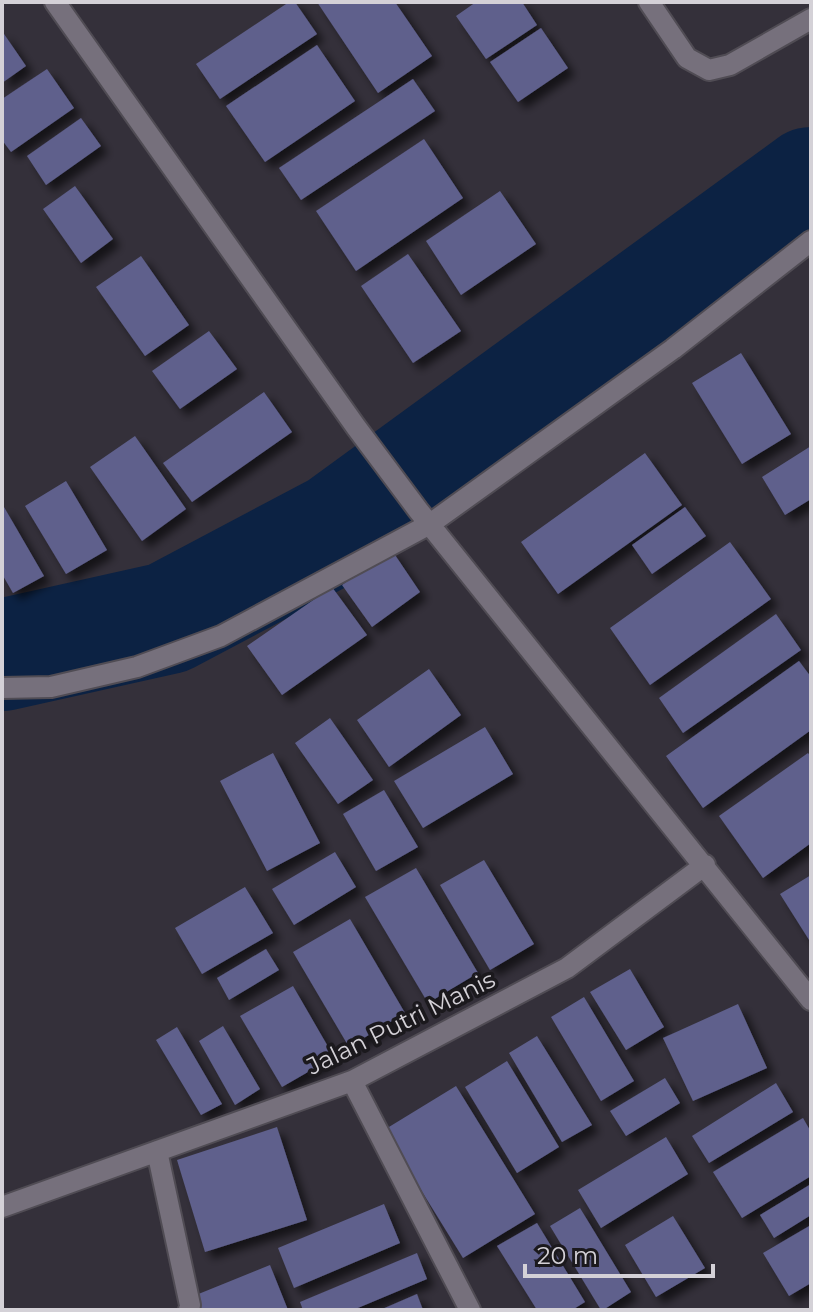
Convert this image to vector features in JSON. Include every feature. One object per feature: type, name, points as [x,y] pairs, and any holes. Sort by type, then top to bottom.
[{"type":"street","points":[[55,2],[356,427],[424,517],[811,1000]]},
{"type":"street","points":[[649,2],[687,58],[709,70],[730,65],[811,19]]},
{"type":"street","points":[[2,688],[51,687],[137,667],[221,636],[424,517],[673,349],[811,241]]},
{"type":"street","name":"Jalan Putri Manis","points":[[2,1207],[352,1081],[567,968],[705,865]]},
{"type":"street","points":[[352,1081],[470,1310]]},
{"type":"street","points":[[157,1151],[189,1310]]},
{"type":"building","points":[[289,2],[295,2],[317,34],[220,99],[196,64]]},
{"type":"building","points":[[317,2],[395,2],[432,56],[378,93]]},
{"type":"building","points":[[476,2],[522,2],[537,25],[486,59],[456,16]]},
{"type":"building","points":[[541,28],[568,68],[518,102],[490,62]]},
{"type":"building","points":[[2,31],[26,66],[2,83]]},
{"type":"building","points":[[317,45],[355,101],[265,162],[226,106]]},
{"type":"building","points":[[47,69],[74,108],[11,152],[2,140],[2,99]]},
{"type":"building","points":[[413,79],[435,111],[301,200],[279,168]]},
{"type":"building","points":[[81,118],[101,146],[46,185],[27,156]]},
{"type":"building","points":[[424,139],[463,198],[356,271],[316,211]]},
{"type":"building","points":[[75,186],[113,239],[81,263],[43,209]]},
{"type":"building","points":[[500,191],[536,244],[461,295],[426,241]]},
{"type":"building","points":[[408,254],[461,331],[413,363],[361,286]]},
{"type":"building","points":[[141,256],[189,325],[145,356],[96,287]]},
{"type":"building","points":[[209,331],[237,369],[180,409],[152,371]]},
{"type":"building","points":[[741,353],[791,434],[742,464],[692,383]]},
{"type":"building","points":[[264,392],[292,432],[192,502],[163,463]]},
{"type":"building","points":[[135,436],[186,509],[142,541],[90,467]]},
{"type":"building","points":[[811,446],[811,499],[785,515],[762,477]]},
{"type":"building","points":[[645,453],[682,505],[558,594],[521,542]]},
{"type":"building","points":[[66,481],[107,550],[66,574],[25,506]]},
{"type":"building","points":[[4,507],[44,576],[13,593],[2,574]]},
{"type":"building","points":[[685,507],[706,536],[652,574],[632,545]]},
{"type":"building","points":[[730,542],[771,599],[650,685],[610,628]]},
{"type":"building","points":[[391,549],[420,592],[372,627],[342,585]]},
{"type":"building","points":[[332,587],[367,635],[282,695],[247,646]]},
{"type":"building","points":[[776,614],[801,650],[683,733],[659,698]]},
{"type":"building","points":[[799,661],[811,677],[811,730],[703,808],[666,756]]},
{"type":"building","points":[[429,669],[461,715],[389,767],[357,720]]},
{"type":"building","points":[[330,718],[373,780],[338,804],[295,743]]},
{"type":"building","points":[[485,727],[513,774],[423,828],[394,781]]},
{"type":"building","points":[[273,753],[320,843],[267,871],[220,781]]},
{"type":"building","points":[[808,753],[811,757],[811,843],[763,878],[719,816]]},
{"type":"building","points":[[384,790],[418,847],[376,871],[343,814]]},
{"type":"building","points":[[335,852],[356,887],[294,925],[272,889]]},
{"type":"building","points":[[484,860],[534,944],[490,970],[440,885]]},
{"type":"building","points":[[416,868],[478,973],[428,1003],[365,897]]},
{"type":"building","points":[[811,875],[811,943],[780,894]]},
{"type":"building","points":[[245,887],[273,933],[202,974],[175,928]]},
{"type":"building","points":[[350,919],[405,1013],[349,1047],[293,952]]},
{"type":"building","points":[[266,949],[279,970],[229,1000],[217,978]]},
{"type":"building","points":[[630,969],[664,1027],[626,1050],[590,992]]},
{"type":"building","points":[[293,986],[334,1057],[282,1087],[240,1016]]},
{"type":"building","points":[[584,997],[634,1081],[601,1101],[551,1017]]},
{"type":"building","points":[[738,1004],[767,1068],[693,1101],[663,1038]]},
{"type":"building","points":[[223,1026],[260,1089],[235,1105],[199,1041]]},
{"type":"building","points":[[177,1027],[222,1104],[201,1115],[156,1040]]},
{"type":"building","points":[[537,1036],[592,1125],[562,1142],[509,1053]]},
{"type":"building","points":[[507,1061],[559,1147],[517,1173],[465,1087]]},
{"type":"building","points":[[665,1078],[680,1103],[626,1136],[610,1111]]},
{"type":"building","points":[[776,1083],[793,1112],[709,1163],[692,1136]]},
{"type":"building","points":[[456,1086],[535,1214],[463,1258],[384,1130]]},
{"type":"building","points":[[803,1118],[811,1132],[811,1176],[742,1218],[713,1172]]},
{"type":"building","points":[[277,1127],[307,1220],[205,1252],[177,1160]]},
{"type":"building","points":[[666,1137],[688,1174],[601,1228],[578,1190]]},
{"type":"building","points":[[811,1184],[811,1215],[774,1238],[760,1215]]},
{"type":"building","points":[[384,1204],[400,1243],[294,1288],[278,1248]]},
{"type":"building","points":[[580,1208],[631,1292],[603,1310],[550,1226]]},
{"type":"building","points":[[673,1216],[705,1268],[656,1297],[625,1245]]},
{"type":"building","points":[[537,1223],[585,1302],[572,1310],[537,1310],[497,1246]]},
{"type":"building","points":[[811,1225],[811,1283],[789,1296],[763,1253]]},
{"type":"building","points":[[417,1253],[427,1279],[353,1310],[303,1310],[300,1302]]},
{"type":"building","points":[[270,1265],[288,1310],[202,1310],[196,1295]]},
{"type":"building","points":[[417,1294],[423,1310],[380,1310]]},
{"type":"waterway","points":[[2,655],[168,618],[338,528],[811,183]]}]
